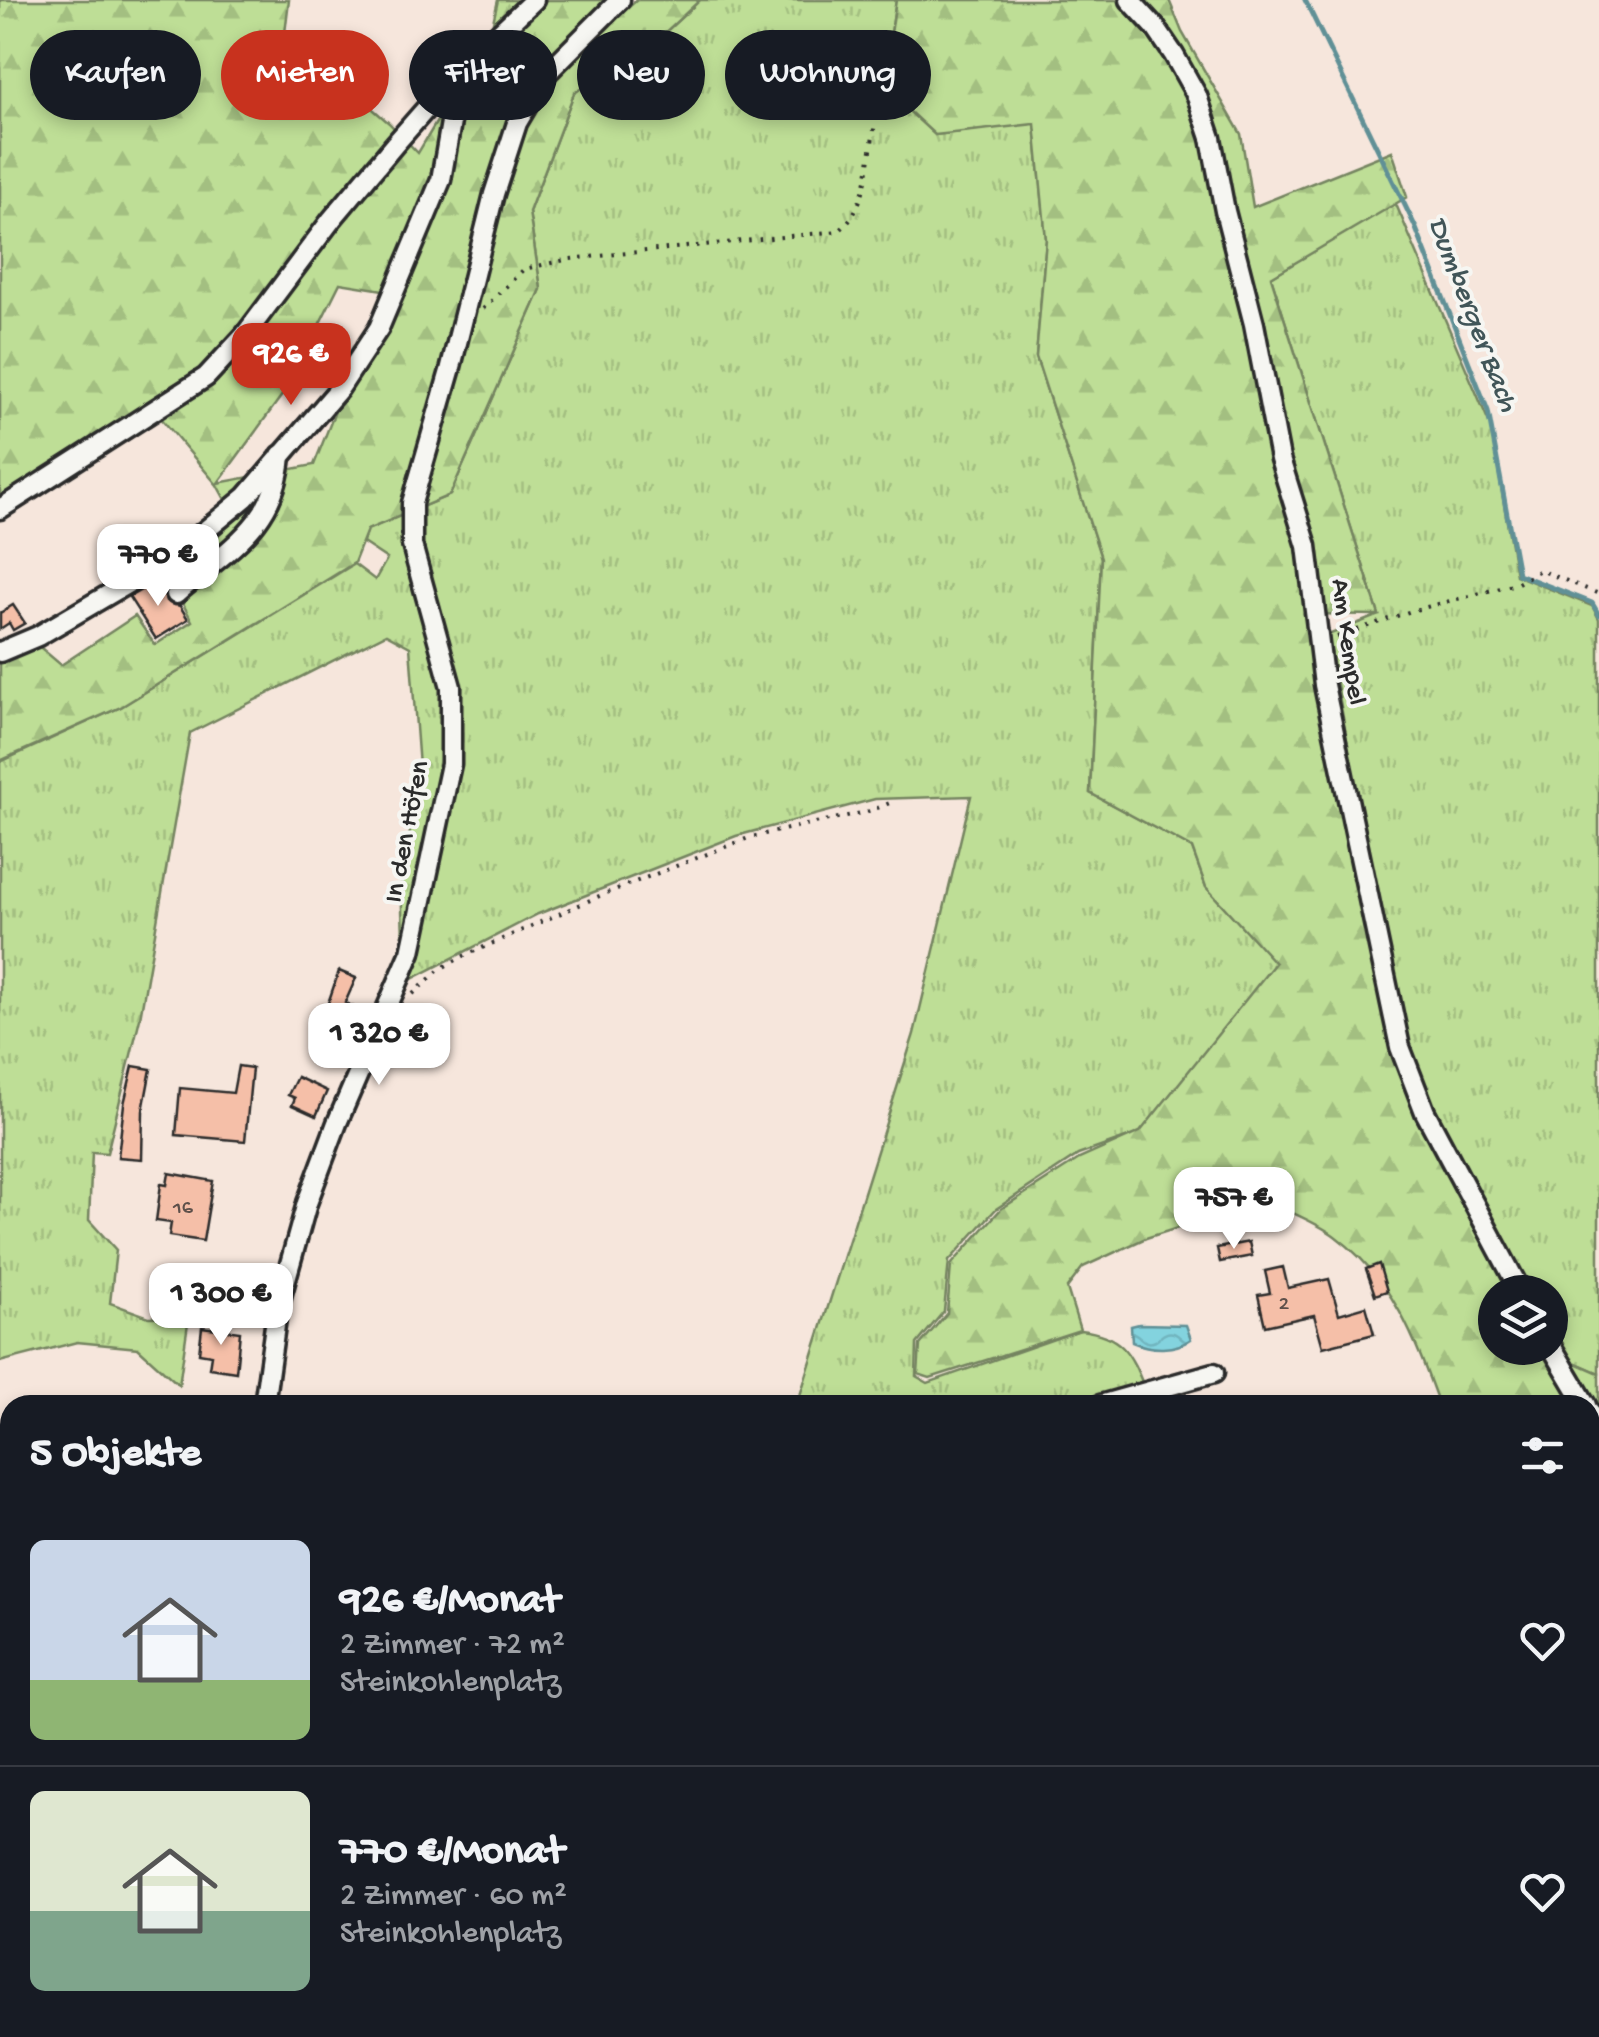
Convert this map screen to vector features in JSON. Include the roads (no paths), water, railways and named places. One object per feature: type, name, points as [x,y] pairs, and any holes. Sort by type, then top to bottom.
[{"type":"street","points":[[502,30],[534,0]]},
{"type":"street","name":"In den Höfen","points":[[265,1395],[278,1311],[307,1203],[336,1123],[411,952],[448,781],[451,687],[412,544],[412,503],[460,334],[494,194],[517,123],[546,74],[620,0]]},
{"type":"street","name":"Am Kempel","points":[[1130,0],[1174,55],[1197,96],[1211,138],[1280,459],[1307,546],[1318,644],[1400,1046],[1424,1112],[1511,1275]]},
{"type":"street","points":[[0,509],[206,377],[245,336],[332,219],[417,120]]},
{"type":"street","points":[[0,652],[38,636],[164,562],[246,497],[340,389],[379,328],[441,180],[451,120]]},
{"type":"street","points":[[176,594],[247,537],[279,482],[281,455]]},
{"type":"street","points":[[1562,1365],[1580,1395]]},
{"type":"street","points":[[1136,1395],[1214,1373]]},
{"type":"water","points":[[1186,1325],[1191,1339],[1170,1347],[1139,1345],[1132,1342],[1131,1326]]},
{"type":"waterway","name":"Dumberger Bach","points":[[1305,0],[1415,226],[1488,411],[1518,574],[1592,603],[1599,615]]}]
